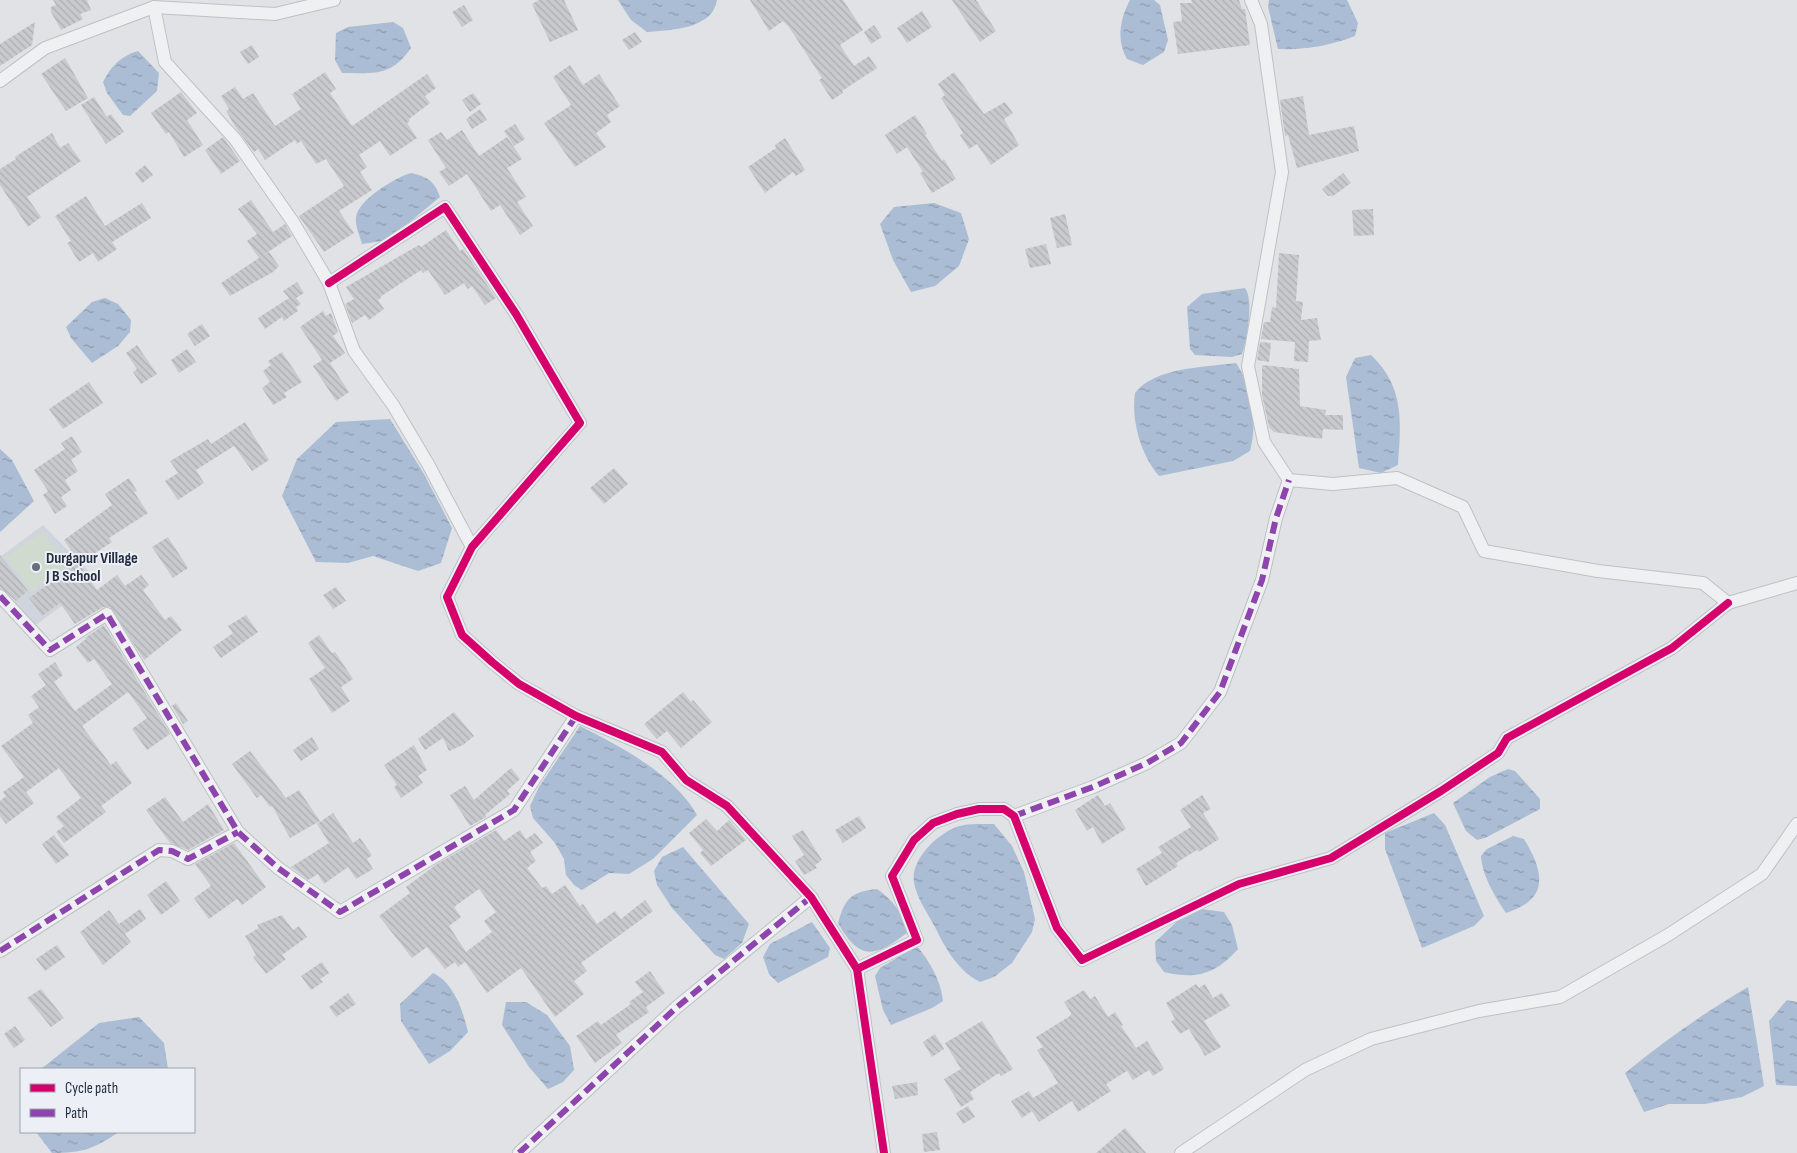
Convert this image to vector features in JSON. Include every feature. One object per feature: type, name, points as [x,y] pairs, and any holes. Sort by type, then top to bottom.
[{"type":"street","points":[[0,81],[45,48],[154,7],[275,14],[334,0]]},
{"type":"street","points":[[1251,0],[1261,24],[1282,172],[1248,366],[1264,442],[1290,480]]},
{"type":"street","points":[[154,7],[164,62],[235,139],[293,222],[329,283],[354,351],[393,406],[428,464],[472,547]]},
{"type":"street","points":[[329,283],[445,207],[516,314],[580,423],[472,547],[446,597],[462,635],[519,684],[576,716],[662,752],[686,780],[727,806],[811,898],[857,969],[884,1153]]},
{"type":"street","points":[[1290,480],[1333,484],[1396,478],[1463,507],[1484,551],[1598,571],[1703,583],[1728,603]]},
{"type":"street","points":[[1014,816],[1129,771],[1182,743],[1220,692],[1262,580],[1276,518],[1290,480]]},
{"type":"street","points":[[857,969],[918,940],[892,876],[914,840],[933,823],[957,814],[979,809],[1004,808],[1014,816],[1057,928],[1082,960],[1238,884],[1331,858],[1441,791],[1498,752],[1507,738],[1672,648],[1728,603],[1797,583]]},
{"type":"street","points":[[0,596],[50,650],[107,614],[238,832],[278,868],[340,912],[514,810],[576,716]]},
{"type":"street","points":[[1181,1153],[1304,1070],[1371,1039],[1479,1011],[1560,997],[1668,935],[1762,874],[1797,824]]},
{"type":"street","points":[[0,951],[159,850],[172,851],[188,859],[238,832]]},
{"type":"street","points":[[519,1153],[677,1007],[811,898]]},
{"type":"shaded area","points":[[43,525],[97,580],[33,627],[0,591],[0,587],[13,603],[28,591],[0,557]],"holes":[[[78,563],[90,581],[29,598]]]},
{"type":"shaded area","points":[[42,532],[70,565],[32,592],[6,557]]},
{"type":"water","points":[[618,0],[717,0],[714,10],[708,17],[699,22],[679,29],[647,32],[631,20]]},
{"type":"water","points":[[1130,0],[1154,0],[1160,5],[1168,40],[1164,52],[1143,65],[1127,59],[1121,44],[1122,22]]},
{"type":"water","points":[[1269,0],[1347,0],[1358,23],[1355,36],[1317,47],[1278,49],[1268,7]]},
{"type":"water","points":[[393,22],[403,28],[411,48],[404,57],[389,69],[373,73],[342,73],[335,60],[336,33],[348,27]]},
{"type":"water","points":[[138,51],[159,73],[157,91],[130,116],[123,115],[107,93],[103,82],[117,62]]},
{"type":"water","points":[[411,173],[433,183],[440,197],[388,240],[362,244],[356,224],[358,210],[379,190],[396,179]]},
{"type":"water","points":[[934,203],[961,213],[969,239],[959,266],[935,286],[911,292],[893,260],[880,224],[894,207]]},
{"type":"water","points":[[1245,288],[1248,293],[1249,310],[1248,330],[1242,354],[1232,357],[1195,355],[1190,349],[1187,307],[1202,294]]},
{"type":"water","points":[[105,298],[118,304],[131,320],[130,332],[118,346],[92,363],[71,338],[66,327],[92,302]]},
{"type":"water","points":[[1371,355],[1390,380],[1395,393],[1400,420],[1398,465],[1381,473],[1359,468],[1346,377],[1355,358]]},
{"type":"water","points":[[1236,363],[1250,394],[1254,417],[1250,451],[1233,461],[1159,476],[1142,448],[1136,426],[1135,393],[1144,384],[1168,373],[1196,367]]},
{"type":"water","points":[[390,419],[424,474],[452,528],[441,563],[418,571],[373,556],[348,563],[316,562],[282,496],[297,459],[336,422]]},
{"type":"water","points":[[0,449],[12,460],[34,501],[0,532]]},
{"type":"water","points":[[580,726],[629,752],[661,775],[675,787],[697,815],[653,859],[629,874],[609,873],[582,890],[574,885],[566,875],[564,859],[555,843],[533,818],[530,806],[539,787]]},
{"type":"water","points":[[1508,769],[1515,771],[1540,799],[1540,809],[1485,838],[1477,840],[1466,831],[1453,803],[1490,777]]},
{"type":"water","points":[[1434,813],[1445,825],[1484,916],[1474,926],[1422,948],[1385,849],[1385,833]]},
{"type":"water","points":[[971,824],[994,824],[1012,846],[1024,872],[1035,919],[1032,932],[1012,963],[994,977],[980,982],[965,972],[948,951],[915,888],[914,873],[917,864],[928,847],[952,829]]},
{"type":"water","points":[[1513,836],[1524,839],[1531,851],[1539,873],[1539,883],[1536,892],[1530,900],[1506,913],[1486,878],[1481,856],[1487,849]]},
{"type":"water","points":[[683,847],[749,924],[742,943],[724,959],[715,955],[672,908],[657,885],[654,871],[662,857]]},
{"type":"water","points":[[877,889],[896,908],[903,919],[907,933],[886,947],[869,952],[861,950],[854,944],[846,936],[838,923],[843,908],[850,898],[861,892]]},
{"type":"water","points":[[1201,909],[1224,912],[1232,925],[1238,949],[1222,964],[1205,973],[1186,975],[1164,972],[1156,961],[1155,942],[1184,915]]},
{"type":"water","points":[[812,922],[830,948],[828,957],[778,983],[769,974],[763,957],[770,944]]},
{"type":"water","points":[[917,946],[934,972],[940,986],[943,1001],[932,1008],[891,1025],[883,1010],[875,976],[880,968]]},
{"type":"water","points":[[433,973],[447,983],[452,991],[460,1007],[468,1032],[450,1051],[429,1064],[401,1021],[400,1004]]},
{"type":"water","points":[[1748,987],[1764,1086],[1742,1097],[1705,1104],[1669,1104],[1644,1112],[1625,1073],[1685,1028]]},
{"type":"water","points":[[1787,1000],[1797,1002],[1797,1086],[1776,1085],[1769,1021]]},
{"type":"water","points":[[506,1002],[526,1002],[547,1015],[570,1046],[574,1070],[563,1082],[548,1089],[529,1067],[502,1025]]},
{"type":"water","points":[[139,1017],[164,1043],[168,1068],[42,1068],[99,1023]]},
{"type":"water","points":[[37,1133],[117,1133],[87,1149],[52,1153]]},
{"type":"building","points":[[53,0],[87,0],[91,10],[80,14],[83,19],[61,30],[51,12],[51,7],[56,5]]},
{"type":"building","points":[[539,0],[564,0],[578,30],[550,42],[532,4]]},
{"type":"building","points":[[750,0],[843,0],[863,30],[840,45],[854,66],[869,56],[877,68],[842,91],[843,93],[832,100],[819,80],[822,78],[789,27],[783,21],[769,31]]},
{"type":"building","points":[[952,0],[976,0],[996,31],[980,42]]},
{"type":"building","points":[[1191,0],[1239,0],[1242,9],[1245,9],[1250,45],[1178,54],[1173,22],[1182,21],[1180,3],[1192,3]]},
{"type":"building","points":[[464,5],[473,20],[462,27],[452,12]]},
{"type":"building","points":[[922,11],[932,27],[907,43],[897,28]]},
{"type":"building","points":[[35,22],[32,45],[0,66],[0,44]]},
{"type":"building","points":[[874,25],[882,37],[871,44],[864,32]]},
{"type":"building","points":[[635,32],[642,42],[629,50],[622,40]]},
{"type":"building","points":[[252,45],[259,57],[248,64],[240,52]]},
{"type":"building","points":[[65,58],[88,98],[66,111],[41,74]]},
{"type":"building","points":[[570,65],[583,85],[599,74],[620,106],[607,115],[611,122],[596,133],[606,147],[575,167],[544,123],[571,105],[553,77]]},
{"type":"building","points":[[325,72],[336,89],[330,93],[352,126],[427,74],[436,88],[425,96],[430,103],[409,119],[410,121],[407,123],[417,138],[390,156],[380,141],[359,155],[367,167],[360,172],[372,190],[339,211],[354,233],[324,252],[299,216],[344,186],[326,159],[316,164],[301,141],[297,144],[295,140],[265,160],[258,149],[254,152],[236,128],[226,111],[229,109],[221,96],[235,87],[243,99],[253,93],[275,126],[301,109],[292,94]]},
{"type":"building","points":[[954,72],[984,114],[1005,102],[1013,113],[1004,119],[1019,145],[991,165],[977,144],[969,149],[960,135],[963,133],[941,98],[945,95],[938,84]]},
{"type":"building","points":[[181,92],[197,113],[187,120],[203,145],[184,157],[169,132],[166,134],[151,113]]},
{"type":"building","points":[[473,93],[481,104],[470,112],[462,100]]},
{"type":"building","points":[[1303,96],[1309,135],[1354,126],[1359,151],[1297,168],[1288,135],[1285,136],[1280,100]]},
{"type":"building","points":[[94,97],[107,117],[111,114],[124,132],[106,144],[81,105]]},
{"type":"building","points":[[480,109],[487,120],[472,129],[466,119]]},
{"type":"building","points":[[915,115],[927,134],[925,135],[942,161],[944,159],[956,179],[932,193],[920,173],[923,172],[907,147],[897,154],[885,135]]},
{"type":"building","points":[[515,124],[525,139],[514,146],[504,131]]},
{"type":"building","points":[[462,130],[479,156],[507,137],[522,159],[507,168],[526,197],[517,202],[533,226],[520,235],[500,205],[491,211],[467,174],[449,186],[439,172],[446,168],[428,140],[441,132],[447,140]]},
{"type":"building","points":[[52,133],[60,148],[68,143],[81,161],[27,197],[41,217],[28,227],[0,185],[0,169]]},
{"type":"building","points":[[223,137],[240,161],[221,174],[205,150]]},
{"type":"building","points":[[785,138],[805,170],[796,176],[793,172],[765,193],[748,167],[776,148],[775,145]]},
{"type":"building","points":[[145,165],[153,175],[142,183],[135,173]]},
{"type":"building","points":[[1343,173],[1351,183],[1333,196],[1328,196],[1322,189]]},
{"type":"building","points":[[86,196],[105,226],[142,203],[151,218],[112,242],[117,249],[98,262],[93,253],[79,262],[67,243],[71,241],[55,216]]},
{"type":"building","points":[[251,200],[273,232],[285,224],[292,236],[262,256],[269,252],[279,266],[273,272],[230,296],[221,283],[259,258],[247,241],[257,234],[238,209]]},
{"type":"building","points":[[1373,209],[1374,235],[1354,236],[1352,210]]},
{"type":"building","points":[[1065,214],[1072,245],[1057,248],[1050,218]]},
{"type":"building","points":[[446,230],[460,251],[463,249],[496,298],[485,305],[472,286],[468,289],[464,283],[445,295],[428,270],[423,273],[421,270],[380,297],[378,300],[384,309],[369,320],[365,315],[352,323],[345,304],[354,299],[346,287],[419,245],[421,247]]},
{"type":"building","points":[[1046,244],[1051,264],[1030,268],[1025,249]]},
{"type":"building","points":[[1279,253],[1299,255],[1296,301],[1303,302],[1301,320],[1317,318],[1321,340],[1309,341],[1308,362],[1294,361],[1295,342],[1261,339],[1264,322],[1270,322],[1272,307],[1276,308]]},
{"type":"building","points":[[297,282],[304,293],[296,298],[301,304],[296,307],[298,311],[284,321],[282,317],[265,329],[258,318],[289,298],[283,291]]},
{"type":"building","points":[[323,311],[326,316],[331,313],[338,332],[333,336],[345,353],[330,363],[349,392],[336,401],[313,366],[322,360],[300,327]]},
{"type":"building","points":[[202,324],[210,336],[195,346],[187,334]]},
{"type":"building","points":[[1260,342],[1271,343],[1269,362],[1257,360]]},
{"type":"building","points":[[137,345],[157,374],[141,384],[133,372],[137,369],[126,353]]},
{"type":"building","points":[[187,349],[196,362],[179,373],[171,360]]},
{"type":"building","points":[[282,352],[302,382],[284,393],[287,397],[273,405],[262,388],[270,382],[263,371],[271,365],[268,361]]},
{"type":"building","points":[[1262,365],[1299,369],[1300,406],[1326,410],[1325,415],[1343,415],[1343,430],[1323,429],[1322,439],[1274,432],[1269,427],[1262,395]]},
{"type":"building","points":[[89,382],[103,403],[63,429],[49,409]]},
{"type":"building","points":[[245,422],[269,460],[252,471],[234,446],[196,470],[204,483],[178,500],[165,481],[178,473],[170,461],[208,439],[211,444]]},
{"type":"building","points":[[72,436],[82,452],[71,460],[78,471],[65,480],[71,490],[61,497],[67,506],[55,514],[43,495],[48,491],[34,470],[65,449],[61,443]]},
{"type":"building","points":[[614,468],[628,484],[604,504],[590,488]]},
{"type":"building","points":[[129,478],[137,491],[134,492],[148,513],[109,538],[112,542],[80,563],[64,540],[112,505],[105,494]]},
{"type":"building","points":[[168,537],[188,568],[173,578],[152,547]]},
{"type":"building","points":[[0,555],[28,591],[16,601],[0,587]]},
{"type":"building","points":[[78,563],[97,590],[117,575],[125,586],[141,575],[149,585],[143,590],[165,620],[171,616],[182,630],[144,660],[110,607],[103,607],[75,624],[60,603],[42,616],[29,598]]},
{"type":"building","points":[[336,587],[346,601],[333,609],[323,595]]},
{"type":"building","points":[[246,615],[258,632],[221,658],[213,647],[233,633],[228,626]]},
{"type":"building","points":[[104,625],[170,734],[147,750],[132,729],[147,718],[128,692],[82,726],[111,765],[116,761],[132,783],[101,806],[106,812],[64,843],[56,832],[64,826],[56,817],[81,798],[59,768],[26,792],[34,803],[6,824],[0,816],[0,801],[6,796],[3,792],[24,777],[1,746],[33,723],[28,715],[39,707],[31,696],[46,685],[38,674],[55,662],[63,675],[54,682],[75,711],[112,684],[94,659],[88,663],[76,647],[85,638]]},
{"type":"building","points":[[319,635],[332,653],[335,652],[353,679],[341,687],[350,701],[332,713],[309,679],[325,668],[308,643]]},
{"type":"building","points":[[683,692],[691,702],[693,700],[712,722],[681,748],[667,731],[657,739],[644,724]]},
{"type":"building","points":[[176,703],[188,721],[183,724],[172,706]]},
{"type":"building","points":[[454,712],[474,736],[463,745],[449,751],[443,738],[425,750],[418,739]]},
{"type":"building","points":[[312,737],[319,749],[301,761],[293,750]]},
{"type":"building","points":[[414,745],[427,770],[418,776],[423,783],[401,798],[394,787],[397,785],[384,765]]},
{"type":"building","points":[[250,751],[286,798],[299,790],[320,821],[290,838],[272,806],[270,807],[261,795],[257,798],[232,764]]},
{"type":"building","points":[[511,768],[520,779],[507,791],[510,794],[485,815],[486,817],[470,826],[450,795],[465,786],[474,800]]},
{"type":"building","points":[[1098,795],[1105,806],[1110,803],[1126,829],[1102,844],[1093,827],[1087,831],[1075,810]]},
{"type":"building","points":[[1202,795],[1211,809],[1203,813],[1219,839],[1199,852],[1197,850],[1176,863],[1178,866],[1146,886],[1136,869],[1162,853],[1158,847],[1191,827],[1180,810]]},
{"type":"building","points":[[165,797],[183,822],[208,804],[224,830],[188,850],[170,843],[146,810]]},
{"type":"building","points":[[333,813],[353,843],[360,838],[372,855],[367,859],[373,869],[356,879],[348,867],[324,884],[318,874],[308,880],[291,867],[329,843],[317,824]]},
{"type":"building","points":[[859,816],[866,828],[843,843],[835,830]]},
{"type":"building","points":[[706,819],[717,831],[729,820],[746,840],[711,866],[700,853],[703,850],[689,833]]},
{"type":"building","points":[[496,830],[504,841],[520,830],[526,839],[535,833],[543,843],[530,852],[536,861],[527,868],[542,888],[546,886],[552,894],[565,885],[580,906],[583,904],[597,924],[615,911],[621,919],[645,900],[653,911],[581,963],[587,971],[574,981],[584,994],[555,1017],[521,968],[487,993],[465,962],[458,967],[455,962],[445,969],[427,947],[412,958],[379,916],[410,893],[406,887],[437,864]],"holes":[[[479,889],[496,912],[484,921],[492,932],[466,952],[449,926],[461,917],[454,907]]]},
{"type":"building","points":[[803,830],[822,860],[815,865],[817,868],[804,875],[795,861],[804,855],[792,836]]},
{"type":"building","points":[[54,835],[69,855],[56,864],[42,844]]},
{"type":"building","points":[[234,843],[266,887],[242,905],[237,899],[209,919],[194,898],[211,886],[195,864]]},
{"type":"building","points":[[166,881],[180,901],[161,915],[147,895]]},
{"type":"building","points":[[140,909],[146,919],[125,934],[131,942],[103,965],[80,932],[109,910],[119,924]]},
{"type":"building","points":[[282,915],[293,930],[299,926],[307,937],[282,955],[286,959],[266,974],[253,957],[256,955],[245,936],[259,928],[257,925]]},
{"type":"building","points":[[57,945],[65,957],[45,971],[36,959]]},
{"type":"building","points":[[322,962],[329,973],[320,979],[323,982],[311,990],[301,976]]},
{"type":"building","points":[[650,971],[665,993],[646,1007],[649,1012],[616,1035],[622,1043],[595,1063],[576,1036],[598,1021],[601,1025],[631,1004],[629,1002],[643,992],[635,982]]},
{"type":"building","points":[[1196,984],[1199,988],[1205,984],[1213,998],[1222,993],[1230,1006],[1204,1021],[1221,1047],[1205,1056],[1189,1029],[1180,1034],[1171,1021],[1175,1019],[1166,1003]]},
{"type":"building","points":[[41,989],[64,1018],[51,1027],[27,998]]},
{"type":"building","points":[[1084,990],[1090,999],[1095,996],[1108,1017],[1115,1012],[1123,1025],[1121,1026],[1136,1048],[1147,1041],[1164,1069],[1153,1076],[1149,1070],[1133,1080],[1127,1071],[1106,1084],[1111,1091],[1078,1112],[1072,1101],[1039,1122],[1032,1111],[1022,1118],[1011,1101],[1029,1091],[1033,1098],[1058,1083],[1037,1050],[1043,1047],[1036,1037],[1070,1016],[1071,1013],[1064,1002]]},
{"type":"building","points":[[348,993],[356,1004],[336,1017],[329,1007]]},
{"type":"building","points":[[982,1021],[1013,1069],[1001,1076],[999,1073],[970,1092],[974,1099],[961,1107],[944,1079],[961,1069],[945,1043]]},
{"type":"building","points":[[15,1026],[25,1040],[14,1048],[4,1034]]},
{"type":"building","points":[[935,1034],[944,1049],[932,1057],[923,1042]]},
{"type":"building","points":[[917,1082],[918,1095],[895,1099],[892,1086]]},
{"type":"building","points":[[968,1106],[975,1117],[963,1124],[956,1113]]},
{"type":"building","points":[[1125,1128],[1146,1153],[1096,1153]]},
{"type":"building","points":[[937,1132],[940,1150],[924,1152],[922,1134]]},
{"type":"marked path","points":[[1014,816],[1093,787],[1147,763],[1181,743],[1220,692],[1262,580],[1276,518],[1289,480]]},
{"type":"marked path","points":[[0,596],[50,650],[107,614],[238,832],[278,868],[340,912],[514,810],[576,716]]},
{"type":"marked path","points":[[0,951],[159,850],[172,851],[188,859],[238,832]]},
{"type":"marked path","points":[[519,1153],[677,1007],[811,897]]},
{"type":"cycle path","points":[[329,283],[445,207],[516,314],[580,423],[472,547],[447,597],[462,635],[519,684],[576,716],[662,752],[686,780],[727,806],[811,897],[857,969],[884,1153]]},
{"type":"cycle path","points":[[857,969],[917,940],[892,876],[914,840],[933,823],[957,814],[979,809],[1004,809],[1014,816],[1057,928],[1082,960],[1239,884],[1331,858],[1441,791],[1498,753],[1507,738],[1672,648],[1728,603]]},
{"type":"place","name":"Durgapur Village J B School","points":[[36,567]]}]
